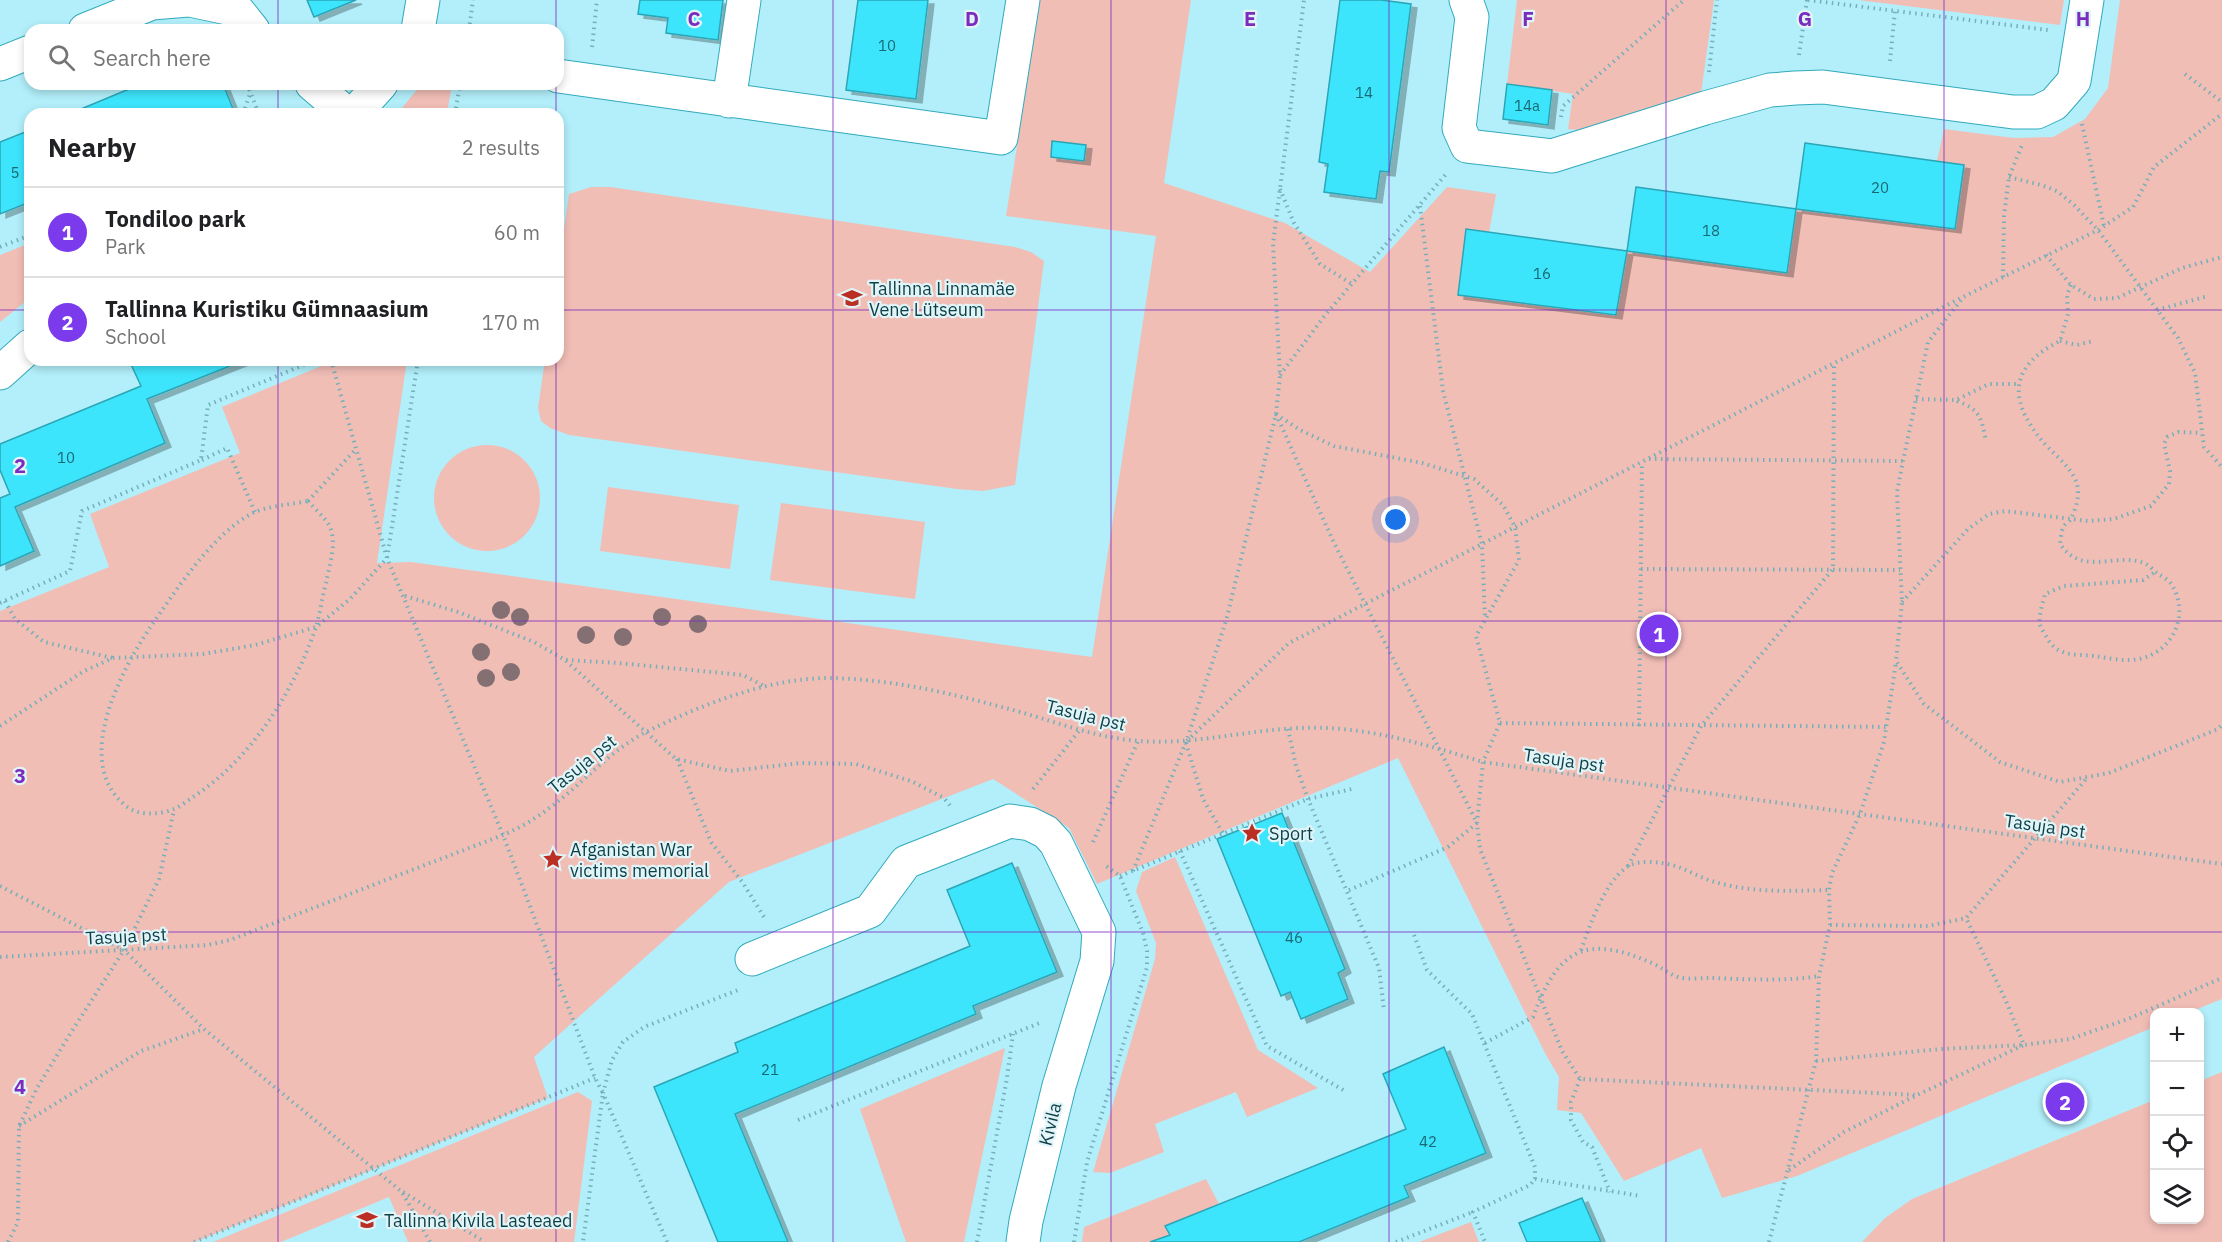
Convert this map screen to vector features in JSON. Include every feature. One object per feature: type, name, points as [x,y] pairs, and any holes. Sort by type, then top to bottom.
[{"type":"street","points":[[100,24],[152,3],[189,0],[237,10],[248,24]]},
{"type":"street","points":[[419,24],[423,0]]},
{"type":"street","points":[[729,101],[744,0]]},
{"type":"street","points":[[573,79],[1001,138],[1023,0]]},
{"type":"street","points":[[1466,0],[1472,17],[1459,128],[1467,146],[1552,156],[1770,90],[1823,87],[2013,112],[2037,112],[2054,104],[2074,81],[2087,0]]},
{"type":"street","points":[[0,64],[24,54]]},
{"type":"street","points":[[319,90],[340,108]]},
{"type":"street","points":[[359,108],[376,90]]},
{"type":"street","points":[[0,373],[24,351]]},
{"type":"street","points":[[752,959],[870,911],[906,862],[1010,821]]},
{"type":"street","name":"Kivila","points":[[1010,821],[1030,824],[1046,832],[1056,843],[1100,932],[1097,961],[1059,1086],[1023,1242]]},
{"type":"path","points":[[470,24],[473,0]]},
{"type":"path","points":[[573,79],[597,0]]},
{"type":"path","points":[[1133,871],[1186,742],[1226,621],[1276,414],[1280,376],[1273,244],[1304,0]]},
{"type":"path","points":[[1552,156],[1563,106],[1684,0]]},
{"type":"path","points":[[1705,108],[1717,0]]},
{"type":"path","points":[[1795,88],[1807,0],[2082,35]]},
{"type":"path","points":[[1887,95],[1895,11]]},
{"type":"path","points":[[2185,74],[2222,102]]},
{"type":"path","points":[[2074,81],[2104,226]]},
{"type":"path","points":[[249,90],[257,108]]},
{"type":"path","points":[[456,108],[459,90]]},
{"type":"path","points":[[245,108],[251,94]]},
{"type":"path","points":[[2003,276],[2004,216],[2009,177],[2037,112]]},
{"type":"path","points":[[1186,742],[1289,644],[2003,276],[2098,230],[2133,207],[2154,166],[2222,114]]},
{"type":"path","points":[[1280,376],[1326,314],[1420,207],[1467,146]]},
{"type":"path","points":[[2009,177],[2041,184],[2057,191],[2074,205],[2098,230],[2178,338],[2194,373],[2204,447],[2222,467]]},
{"type":"path","points":[[1280,189],[1294,223],[1320,264],[1352,284]]},
{"type":"path","points":[[1420,207],[1443,391],[1482,544],[1485,620]]},
{"type":"path","points":[[0,247],[24,237]]},
{"type":"path","points":[[2046,255],[2071,285],[2094,299],[2117,298],[2182,268],[2222,257]]},
{"type":"path","points":[[2060,341],[2068,314],[2067,295],[2071,285]]},
{"type":"path","points":[[2157,310],[2208,296]]},
{"type":"path","points":[[1769,1242],[1816,1061],[1819,976],[1830,925],[1828,890],[1832,873],[1860,814],[1884,742],[1902,602],[1898,492],[1903,460],[1928,342],[1963,297]]},
{"type":"path","points":[[2092,341],[2077,345],[2060,341],[2046,348],[2030,363],[2017,384],[2018,398],[2026,418],[2039,437],[2068,469],[2077,484],[2077,504],[2070,520],[2064,526],[2060,544],[2067,554],[2078,560],[2145,563],[2171,583],[2180,602],[2177,624],[2168,644],[2155,654],[2137,660],[2115,660],[2068,654],[2055,649],[2045,635],[2040,624],[2045,594],[2064,586],[2143,580],[2155,572]]},
{"type":"path","points":[[1485,1043],[1533,1017],[1556,969],[1581,950],[1590,925],[1611,884],[1628,866],[1701,726],[1833,569],[1834,363]]},
{"type":"path","points":[[201,460],[208,405],[301,366]]},
{"type":"path","points":[[333,366],[387,558],[503,835],[595,1078],[667,1242]]},
{"type":"path","points":[[5,601],[15,619],[44,642],[112,658],[214,652],[255,645],[316,627],[350,599],[387,558],[417,366]]},
{"type":"path","points":[[1956,400],[1989,384],[2017,384]]},
{"type":"path","points":[[1916,399],[1956,400],[1972,407],[1981,418],[1986,441]]},
{"type":"path","points":[[1276,414],[1300,430],[1334,446],[1422,464],[1474,478],[1503,505],[1515,527],[1518,560],[1476,636],[1500,723],[1484,762],[1477,823],[1480,849],[1562,1052],[1580,1079]]},
{"type":"path","points":[[1276,414],[1334,543],[1477,823]]},
{"type":"path","points":[[1902,602],[1968,529],[1989,514],[2005,511],[2070,520],[2114,519],[2151,506],[2169,484],[2170,471],[2164,444],[2167,437],[2178,432],[2202,433]]},
{"type":"path","points":[[0,603],[70,570],[82,511],[227,448],[255,512]]},
{"type":"path","points":[[308,501],[329,526],[333,544],[316,627],[290,686],[269,720],[243,754],[211,785],[174,810],[154,814],[134,812],[121,802],[110,788],[103,768],[102,744],[107,712],[130,658],[183,580],[202,557],[231,530],[255,512],[308,501],[356,449]]},
{"type":"path","points":[[1648,459],[1903,460]]},
{"type":"path","points":[[1639,726],[1642,462]]},
{"type":"path","points":[[1641,569],[1900,570]]},
{"type":"path","points":[[404,596],[458,612],[523,638],[566,660],[676,759],[711,842],[743,883],[782,947]]},
{"type":"path","points":[[0,726],[84,671],[112,658]]},
{"type":"path","points":[[566,660],[743,675],[764,686]]},
{"type":"path","points":[[1896,661],[1924,704],[2000,762],[2060,782],[2109,773],[2218,729],[2222,725]]},
{"type":"path","name":"Tasuja pst","points":[[0,957],[208,945],[230,940],[503,835],[535,819],[624,746],[646,733],[725,698],[764,686],[828,678],[877,681],[950,693],[1050,720],[1079,731],[1138,741],[1186,742],[1288,729],[1354,729],[1484,762],[2222,864]]},
{"type":"path","points":[[1500,723],[1886,727]]},
{"type":"path","points":[[1288,729],[1296,766],[1308,799],[1379,968],[1384,1010]]},
{"type":"path","points":[[1010,821],[1079,731]]},
{"type":"path","points":[[1076,884],[1102,819],[1138,741]]},
{"type":"path","points":[[1186,742],[1203,799],[1224,835]]},
{"type":"path","points":[[676,759],[730,771],[801,763],[856,764],[911,781],[944,798],[959,815],[967,838]]},
{"type":"path","points":[[1830,925],[1928,926],[1966,918],[2088,777]]},
{"type":"path","points":[[1120,876],[1308,799],[1352,789]]},
{"type":"path","points":[[8,1242],[18,1222],[19,1126],[37,1089],[124,950],[159,879],[174,810]]},
{"type":"path","points":[[1347,891],[1448,847],[1477,823]]},
{"type":"path","points":[[1180,851],[1267,1046],[1345,1091]]},
{"type":"path","points":[[1628,866],[1653,862],[1673,865],[1713,882],[1752,891],[1828,890]]},
{"type":"path","points":[[0,886],[124,950],[204,1029],[372,1169],[402,1192],[485,1242]]},
{"type":"path","points":[[1966,918],[2006,1000],[2024,1045]]},
{"type":"path","points":[[1396,1242],[1473,1212],[1530,1185],[1535,1179],[1535,1167],[1525,1139],[1472,1014],[1426,970],[1414,934]]},
{"type":"path","points":[[1581,950],[1619,951],[1654,964],[1679,978],[1798,980],[1819,976]]},
{"type":"path","points":[[583,1242],[603,1093],[612,1060],[623,1042],[644,1027],[754,984],[752,959]]},
{"type":"path","points":[[1816,1061],[1941,1048],[2024,1045],[2070,1039],[2128,1019],[2222,978]]},
{"type":"path","points":[[798,1120],[1082,1006]]},
{"type":"path","points":[[19,1126],[141,1051],[204,1029]]},
{"type":"path","points":[[977,1242],[1007,1078],[1012,1034]]},
{"type":"path","points":[[1788,1171],[1844,1132],[2024,1045]]},
{"type":"path","points":[[194,1242],[595,1078]]},
{"type":"path","points":[[1580,1079],[1917,1095]]},
{"type":"path","points":[[1580,1079],[1571,1102],[1571,1120],[1583,1142],[1592,1147],[1610,1191]]},
{"type":"path","points":[[1535,1179],[1641,1196]]},
{"type":"path","points":[[402,1192],[430,1242]]},
{"type":"path","points":[[1473,1212],[1485,1242]]},
{"type":"shaded area","points":[[1040,0],[1191,0],[1164,183],[1285,223],[1370,272],[1447,187],[1496,194],[1489,233],[1466,229],[1458,295],[1616,315],[1627,251],[1786,273],[1796,209],[1955,229],[1964,165],[1937,161],[1944,129],[2014,138],[2053,137],[2085,119],[2108,88],[2120,0],[2222,0],[2222,999],[2200,1008],[2150,1008],[2150,1029],[1797,1176],[1722,1198],[1701,1148],[1624,1181],[1581,1113],[1557,1110],[1559,1077],[1398,758],[1097,884],[1069,828],[993,779],[729,882],[534,1057],[548,1098],[195,1242],[0,1242],[0,611],[109,567],[90,514],[240,453],[222,407],[321,366],[406,366],[377,563],[411,562],[1092,657],[1156,236],[1006,216]]},
{"type":"shaded area","points":[[1517,0],[1714,0],[1701,94],[1591,131],[1568,129],[1573,94],[1507,84]]},
{"type":"shaded area","points":[[1858,0],[2064,0],[2060,25]]},
{"type":"shaded area","points":[[417,90],[451,90],[448,108],[402,108]]},
{"type":"shaded area","points":[[591,187],[610,187],[1015,247],[1031,252],[1044,261],[1015,485],[983,491],[957,489],[569,435],[550,428],[541,421],[538,408],[544,366],[564,366],[564,229],[569,194]]},
{"type":"shaded area","points":[[24,245],[24,303],[0,322],[0,255]]},
{"type":"shaded area","points":[[487,445],[507,449],[524,461],[536,478],[540,498],[536,518],[524,535],[507,547],[487,551],[467,547],[450,535],[438,518],[434,498],[438,478],[450,461],[467,449]]},
{"type":"shaded area","points":[[608,487],[739,505],[730,569],[600,551]]},
{"type":"shaded area","points":[[781,503],[925,522],[915,599],[770,580]]},
{"type":"shaded area","points":[[1175,857],[1258,1050],[1318,1088],[1247,1117],[1236,1092],[1155,1124],[1164,1152],[1110,1173],[1093,1172],[1155,959],[1156,943],[1136,891],[1142,872]]},
{"type":"shaded area","points":[[1005,1048],[964,1242],[906,1242],[860,1109]]},
{"type":"shaded area","points":[[2222,1072],[2222,1242],[1862,1242],[1885,1218],[1912,1199],[2150,1102],[2150,1224],[2204,1224],[2204,1079]]},
{"type":"shaded area","points":[[578,1092],[592,1101],[574,1242],[408,1242],[389,1197],[281,1242],[213,1242]]},
{"type":"shaded area","points":[[1206,1179],[1219,1204],[1165,1227],[1170,1235],[1150,1242],[1082,1242],[1084,1227]]},
{"type":"shaded area","points":[[1471,1222],[1479,1242],[1419,1242]]},
{"type":"building","points":[[307,0],[356,0],[314,17]]},
{"type":"building","points":[[640,0],[723,0],[718,40],[666,33],[668,18],[638,14]]},
{"type":"building","points":[[858,0],[928,0],[916,99],[846,90]]},
{"type":"building","points":[[1340,0],[1381,0],[1411,4],[1389,172],[1380,171],[1376,199],[1324,192],[1328,164],[1319,162]]},
{"type":"building","points":[[1507,84],[1552,90],[1548,125],[1503,119]]},
{"type":"building","points":[[127,90],[225,90],[233,108],[83,108]]},
{"type":"building","points":[[24,132],[24,204],[0,214],[0,142]]},
{"type":"building","points":[[1052,141],[1086,145],[1084,161],[1051,157]]},
{"type":"building","points":[[1805,143],[1964,165],[1955,229],[1796,209]]},
{"type":"building","points":[[1636,187],[1796,209],[1787,273],[1627,251]]},
{"type":"building","points":[[1466,229],[1627,251],[1616,315],[1458,295]]},
{"type":"building","points":[[132,366],[230,366],[147,399],[165,443],[15,507],[34,551],[0,566],[0,498],[10,494],[0,470],[0,444],[141,386]]},
{"type":"building","points":[[1282,813],[1345,969],[1338,973],[1348,999],[1301,1019],[1290,992],[1281,996],[1217,839]]},
{"type":"building","points":[[1012,863],[1057,972],[973,1006],[976,1014],[735,1114],[788,1242],[718,1242],[654,1087],[738,1052],[735,1043],[970,946],[947,890]]},
{"type":"building","points":[[1444,1047],[1486,1153],[1404,1186],[1409,1197],[1299,1242],[1150,1242],[1170,1235],[1165,1226],[1406,1129],[1383,1074]]},
{"type":"building","points":[[1582,1198],[1601,1242],[1527,1242],[1519,1223]]},
{"type":"place","name":"Tallinna Linnamäe Vene Lütseum","points":[[852,298]]},
{"type":"place","name":"Tondiloo park","points":[[1659,634]]},
{"type":"place","name":"Sport","points":[[1252,833]]},
{"type":"place","name":"Afganistan War victims memorial","points":[[553,859]]},
{"type":"place","name":"Tallinna Kuristiku Gümnaasium","points":[[2065,1102]]},
{"type":"place","name":"Tallinna Kivila Lasteaed","points":[[367,1220]]}]
